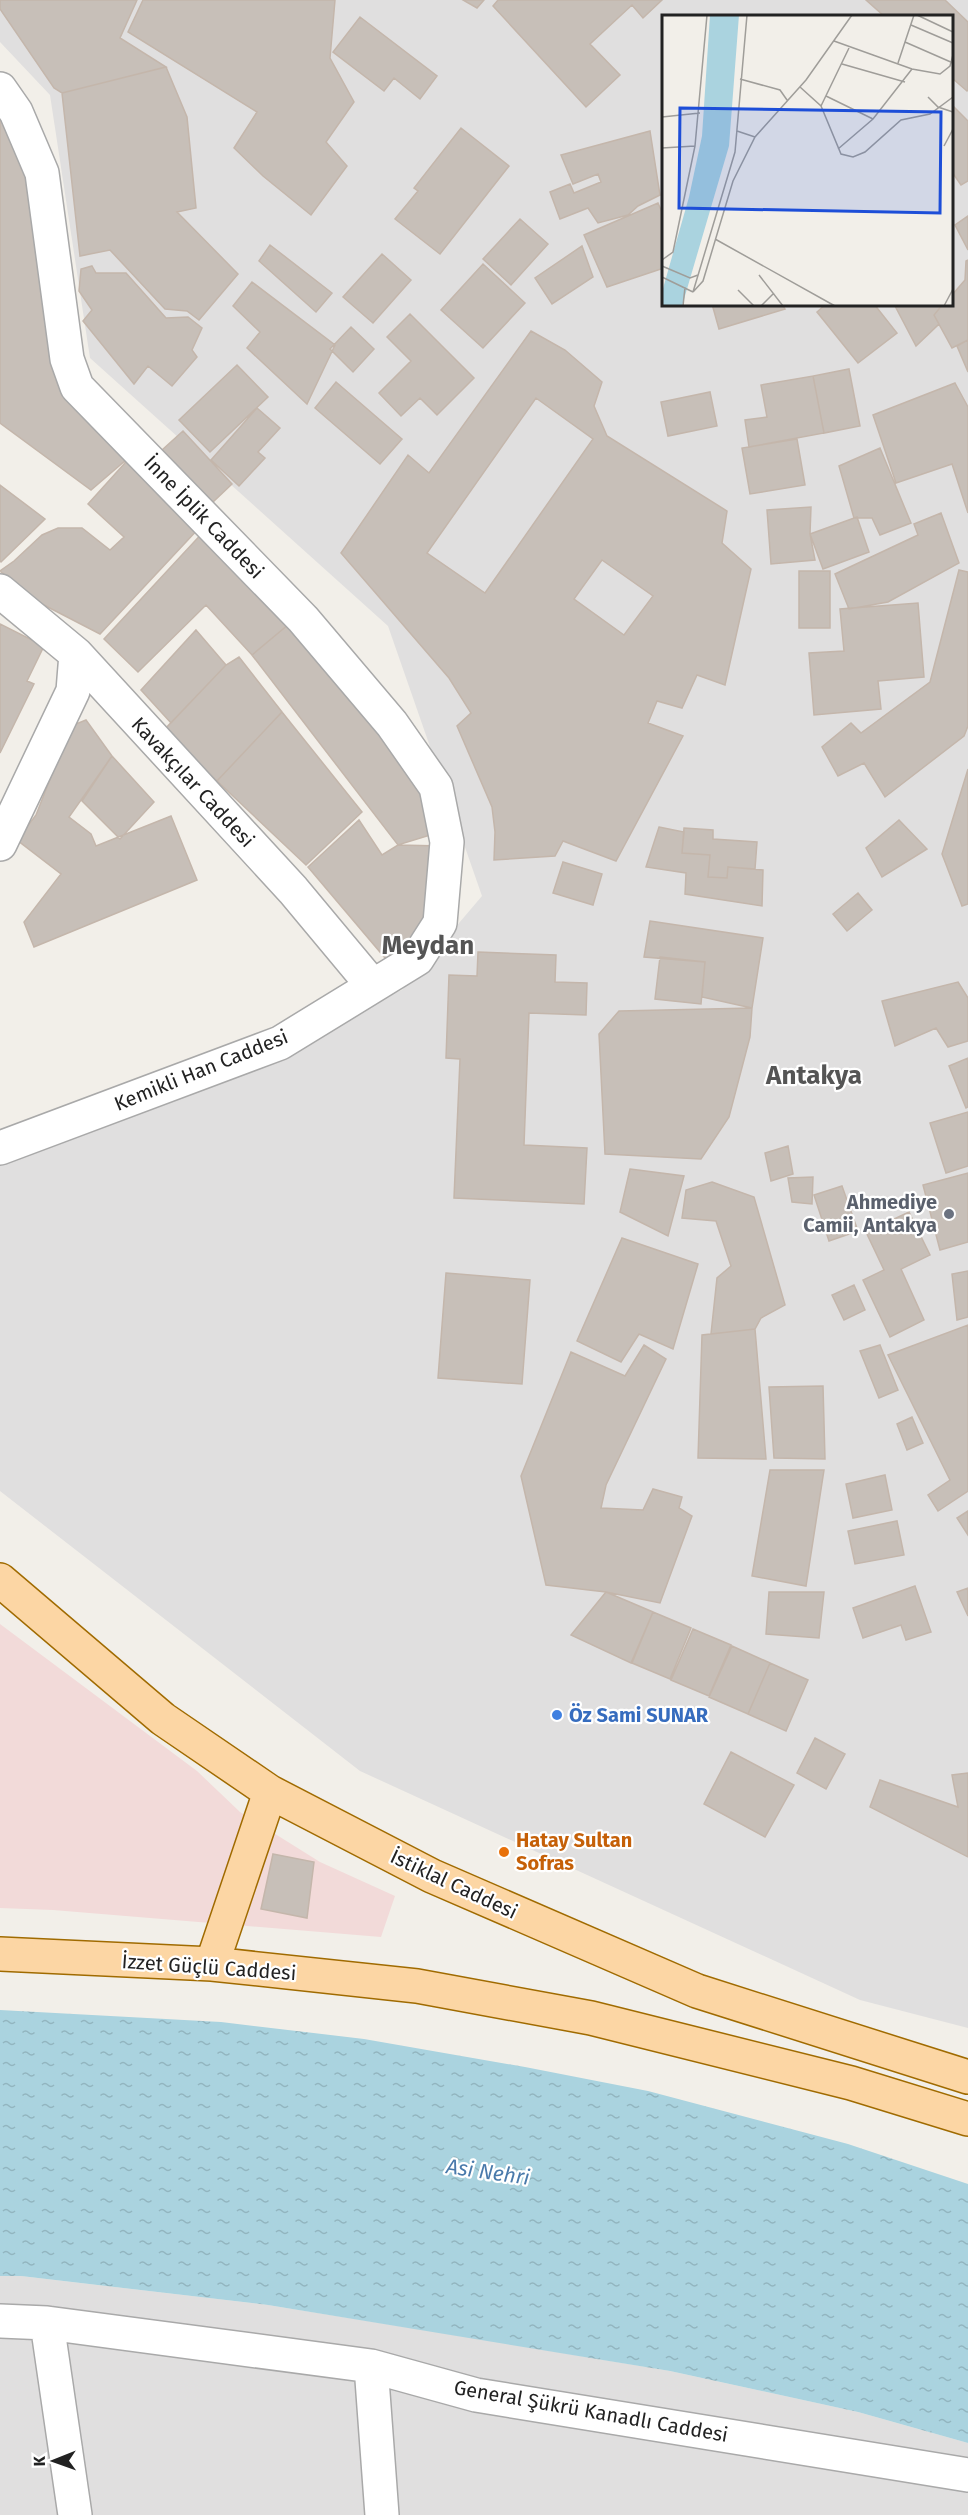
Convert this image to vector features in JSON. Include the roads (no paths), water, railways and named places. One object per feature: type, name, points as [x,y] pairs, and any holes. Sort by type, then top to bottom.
[{"type":"main road","name":"İstiklal Caddesi","points":[[0,1580],[163,1719],[270,1792],[432,1876],[696,1991],[968,2077]]},
{"type":"main road","points":[[212,1964],[270,1792]]},
{"type":"main road","name":"İzzet Güçlü Caddesi","points":[[0,1954],[212,1964],[417,1986],[591,2018],[851,2083],[968,2119]]},
{"type":"street","name":"İnne İplik Caddesi","points":[[0,89],[16,112],[42,173],[67,359],[77,387],[303,619],[392,724],[436,786],[447,842],[440,923]]},
{"type":"street","name":"Kavakçılar Caddesi","points":[[0,591],[76,654],[293,890],[373,986]]},
{"type":"street","points":[[0,844],[73,692],[76,654]]},
{"type":"street","name":"Kemikli Han Caddesi","points":[[0,1148],[280,1042],[417,959],[440,923]]},
{"type":"street","name":"General Şükrü Kanadlı Caddesi","points":[[0,2321],[48,2323],[371,2366],[476,2395],[968,2475]]},
{"type":"street","points":[[48,2323],[75,2515]]},
{"type":"street","points":[[371,2366],[382,2515]]},
{"type":"water","name":"Asi Nehri","points":[[0,2010],[221,2022],[364,2039],[525,2067],[648,2091],[848,2144],[968,2184],[968,2443],[858,2412],[670,2371],[268,2305],[21,2276],[0,2276]]},
{"type":"place","name":"Ahmediye Camii, Antakya","points":[[949,1214]]},
{"type":"place","name":"Öz Sami SUNAR","points":[[557,1715]]},
{"type":"place","name":"Hatay Sultan Sofras","points":[[504,1852]]},
{"type":"district","name":"Meydan","points":[[428,945]]},
{"type":"district","name":"Antakya","points":[[814,1075]]}]
